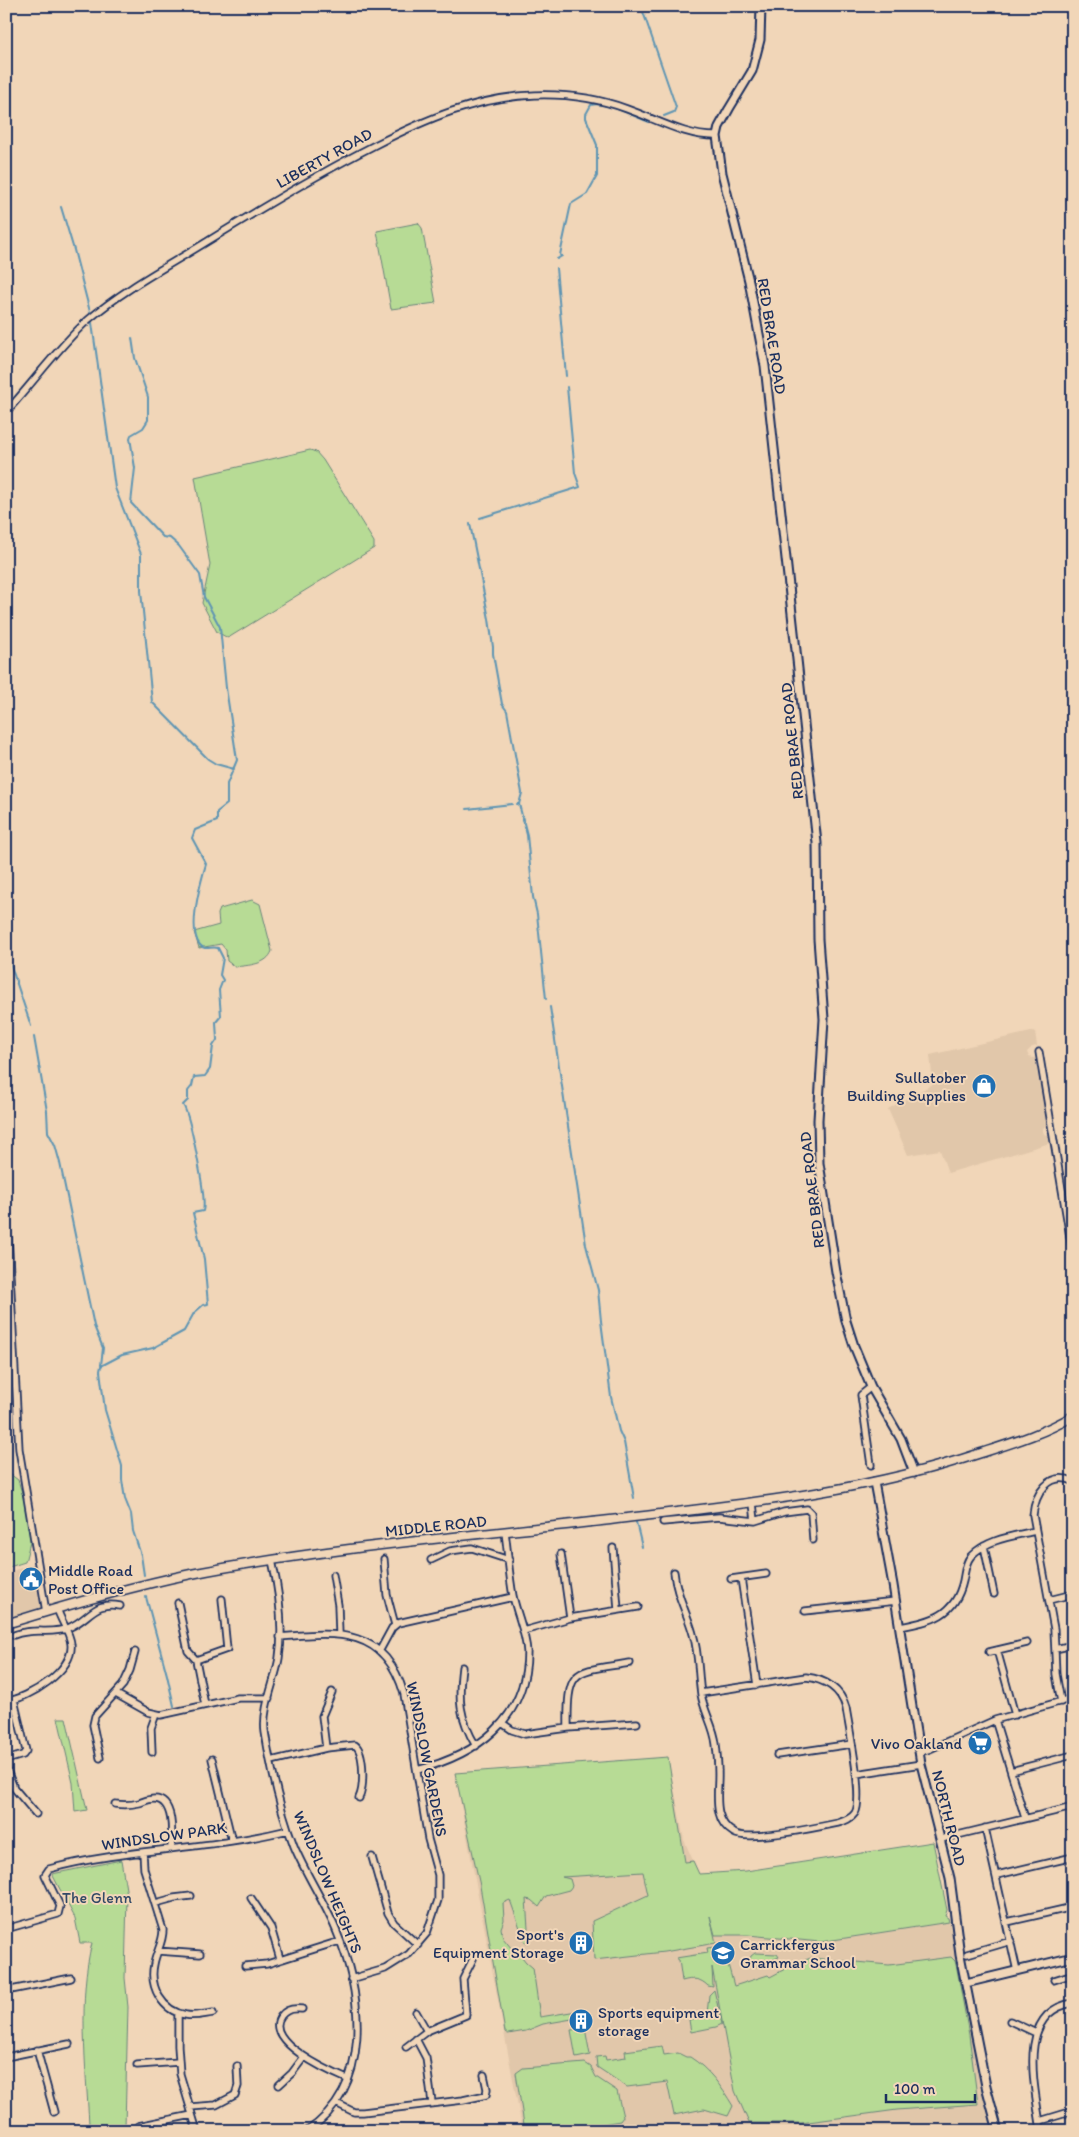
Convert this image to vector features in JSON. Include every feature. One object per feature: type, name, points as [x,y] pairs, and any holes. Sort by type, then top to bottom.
[{"type":"main road","name":"MIDDLE ROAD","points":[[6,1624],[56,1608],[156,1582],[272,1560],[815,1494],[914,1473],[1009,1444],[1046,1430],[1073,1416]]},
{"type":"street","points":[[717,136],[722,121],[752,71],[760,40],[761,6]]},
{"type":"street","name":"LIBERTY ROAD","points":[[6,412],[79,328],[112,302],[268,204],[320,174],[395,135],[443,114],[480,102],[502,98],[533,95],[575,96],[609,102],[694,134],[717,136]]},
{"type":"street","name":"RED BRAE ROAD","points":[[717,136],[722,173],[749,281],[765,366],[814,816],[818,939],[824,1019],[818,1120],[819,1163],[839,1290],[846,1321],[871,1387],[901,1438],[914,1473]]},
{"type":"street","points":[[1039,1052],[1073,1255]]},
{"type":"street","points":[[6,1196],[20,1449],[46,1612]]},
{"type":"street","points":[[871,1387],[861,1396],[871,1465]]},
{"type":"street","points":[[1061,1702],[1056,1674],[1054,1629],[1035,1531],[1034,1509],[1040,1491],[1047,1483],[1064,1478],[1073,1481]]},
{"type":"street","name":"NORTH ROAD","points":[[874,1482],[896,1601],[921,1764],[950,1878],[957,1938],[986,2086],[998,2131]]},
{"type":"street","points":[[753,1502],[755,1520]]},
{"type":"street","points":[[664,1522],[718,1516],[755,1520],[784,1512],[808,1510],[811,1513],[814,1540]]},
{"type":"street","points":[[900,1627],[931,1619],[949,1610],[960,1591],[968,1560],[984,1546],[1035,1531]]},
{"type":"street","points":[[417,1770],[459,1756],[476,1746],[502,1723],[513,1705],[523,1675],[526,1651],[523,1631],[513,1597],[505,1532]]},
{"type":"street","points":[[984,1546],[994,1594]]},
{"type":"street","points":[[431,1560],[450,1551],[472,1548],[509,1560]]},
{"type":"street","points":[[612,1548],[618,1610]]},
{"type":"street","points":[[561,1554],[570,1618]]},
{"type":"street","points":[[384,1559],[387,1596],[395,1625]]},
{"type":"street","name":"WINDSLOW HEIGHTS","points":[[272,1560],[279,1602],[280,1637],[279,1657],[264,1724],[288,1830],[340,1941],[351,1979],[358,2020],[355,2056],[336,2103],[326,2116],[307,2131]]},
{"type":"street","points":[[674,1572],[678,1594],[694,1636],[701,1693],[715,1733],[718,1770],[718,1812],[726,1827],[734,1834],[752,1837],[844,1821],[855,1813],[859,1794],[843,1700],[827,1683],[815,1678],[806,1677],[701,1693]]},
{"type":"street","points":[[731,1579],[766,1574]]},
{"type":"street","points":[[333,1575],[338,1605],[339,1634]]},
{"type":"street","points":[[741,1578],[757,1684]]},
{"type":"street","points":[[1049,1600],[1073,1594]]},
{"type":"street","points":[[280,1637],[339,1634],[380,1650],[395,1625],[513,1597]]},
{"type":"street","points":[[196,1660],[227,1649],[222,1599]]},
{"type":"street","points":[[805,1610],[896,1601]]},
{"type":"street","points":[[178,1602],[188,1651],[196,1660],[205,1705]]},
{"type":"street","points":[[14,1635],[29,1630],[65,1629],[100,1607],[110,1604],[120,1606]]},
{"type":"street","points":[[523,1631],[570,1618],[638,1607]]},
{"type":"street","points":[[6,1701],[14,1700],[38,1690],[65,1664],[70,1655],[71,1645],[56,1608]]},
{"type":"street","points":[[989,1652],[1027,1644]]},
{"type":"street","points":[[1055,1649],[1073,1645]]},
{"type":"street","name":"WINDSLOW GARDENS","points":[[380,1650],[391,1663],[402,1686],[426,1831],[436,1866],[439,1891],[434,1918],[418,1945]]},
{"type":"street","points":[[997,1650],[1015,1715]]},
{"type":"street","points":[[100,1758],[93,1728],[94,1719],[97,1712],[116,1694],[129,1674],[135,1652]]},
{"type":"street","points":[[568,1728],[569,1690],[574,1678],[586,1670],[630,1663]]},
{"type":"street","points":[[462,1667],[460,1706],[464,1724],[476,1746]]},
{"type":"street","points":[[326,1748],[322,1716],[332,1692]]},
{"type":"street","points":[[116,1694],[156,1714],[165,1715],[244,1698],[269,1698]]},
{"type":"street","points":[[920,1752],[995,1720],[1073,1698]]},
{"type":"street","points":[[6,1760],[23,1755],[26,1751],[14,1700]]},
{"type":"street","points":[[152,1752],[151,1728],[156,1714]]},
{"type":"street","points":[[995,1720],[1025,1818]]},
{"type":"street","points":[[502,1723],[512,1730],[525,1734],[568,1728],[637,1723]]},
{"type":"street","points":[[778,1755],[852,1744]]},
{"type":"street","points":[[271,1761],[326,1748],[350,1745],[360,1749],[362,1792],[359,1798]]},
{"type":"street","points":[[1011,1771],[1073,1756]]},
{"type":"street","points":[[212,1760],[232,1841]]},
{"type":"street","points":[[856,1774],[921,1764]]},
{"type":"street","points":[[6,1768],[14,1788],[36,1814]]},
{"type":"street","points":[[115,1804],[135,1804],[153,1799],[162,1802],[167,1808],[171,1821],[171,1849]]},
{"type":"street","points":[[941,1839],[1073,1807]]},
{"type":"street","points":[[985,1828],[1017,1970]]},
{"type":"street","name":"WINDSLOW PARK","points":[[6,1929],[58,1914],[60,1906],[45,1873],[50,1868],[115,1855],[232,1841],[288,1830]]},
{"type":"street","points":[[143,1852],[144,1869],[163,1930],[153,1972],[156,1991],[164,2004],[178,2013],[189,2016],[213,2013]]},
{"type":"street","points":[[351,1979],[390,1967],[418,1945],[394,1923],[388,1913],[372,1857]]},
{"type":"street","points":[[997,1875],[1073,1857]]},
{"type":"street","points":[[156,1903],[177,1897],[192,1896]]},
{"type":"street","points":[[251,1898],[271,1928],[280,1959]]},
{"type":"street","points":[[1007,1922],[1073,1907]]},
{"type":"street","points":[[244,1966],[267,1964],[340,1941]]},
{"type":"street","points":[[967,1954],[1011,1941]]},
{"type":"street","points":[[158,1951],[200,1954]]},
{"type":"street","points":[[966,1983],[1073,1957]]},
{"type":"street","points":[[406,2047],[427,2031],[466,2015],[463,1979],[473,1959]]},
{"type":"street","points":[[1054,1980],[1073,1974]]},
{"type":"street","points":[[6,1991],[71,1978]]},
{"type":"street","points":[[1041,2131],[1033,2054],[1036,2033],[1040,2024],[1049,2014],[1061,2006],[1073,2003]]},
{"type":"street","points":[[302,2009],[293,2009],[284,2013],[278,2021],[277,2028],[284,2038],[304,2057],[347,2079]]},
{"type":"street","points":[[416,2012],[427,2031]]},
{"type":"street","points":[[178,2013],[179,2062],[197,2131]]},
{"type":"street","points":[[1010,2021],[1036,2033]]},
{"type":"street","points":[[416,2039],[426,2058],[432,2103]]},
{"type":"street","points":[[6,2057],[69,2044]]},
{"type":"street","points":[[37,2050],[54,2112]]},
{"type":"street","points":[[280,2085],[304,2057]]},
{"type":"street","points":[[137,2065],[179,2062]]},
{"type":"street","points":[[190,2107],[216,2105],[235,2095],[238,2086],[237,2066]]},
{"type":"street","points":[[336,2103],[349,2110],[359,2112],[486,2096],[488,2090],[484,2076]]},
{"type":"street","points":[[1040,2121],[1073,2111]]},
{"type":"street","points":[[138,2126],[192,2115]]},
{"type":"shaded area","points":[[1035,1031],[1037,1046],[1032,1047],[1027,1052],[1029,1057],[1035,1058],[1047,1125],[1043,1128],[1043,1131],[1044,1134],[1049,1136],[1050,1143],[948,1173],[940,1150],[908,1155],[888,1109],[933,1084],[930,1055]]},
{"type":"shaded area","points":[[36,1563],[43,1607],[6,1620],[6,1573]]},
{"type":"shaded area","name":"Carrickfergus Grammar School","points":[[668,1757],[684,1840],[699,1874],[715,1935],[748,1935],[820,1942],[949,1922],[968,2007],[983,2089],[995,2131],[486,2131],[522,2127],[455,1773]]},
{"type":"green space","points":[[418,223],[422,228],[436,303],[391,309],[377,231]]},
{"type":"green space","points":[[310,450],[316,452],[323,460],[374,542],[374,548],[228,638],[217,632],[202,603],[210,565],[195,477]]},
{"type":"green space","points":[[252,900],[260,904],[272,951],[270,956],[257,964],[235,967],[227,961],[226,950],[221,944],[199,948],[194,932],[219,925],[218,914],[220,909]]},
{"type":"green space","points":[[6,1471],[18,1480],[27,1509],[31,1538],[25,1562],[6,1568]]},
{"type":"green space","points":[[58,1718],[66,1718],[87,1810],[75,1812],[73,1783]]},
{"type":"green space","points":[[668,1757],[685,1862],[693,1861],[699,1874],[746,1871],[933,1842],[947,1910],[945,1916],[949,1922],[820,1942],[748,1935],[715,1935],[710,1916],[716,1943],[664,1952],[594,1960],[592,1921],[648,1895],[643,1872],[562,1877],[570,1879],[572,1886],[569,1890],[546,1896],[539,1907],[531,1900],[526,1899],[529,1943],[525,1942],[510,1900],[503,1903],[504,1920],[501,1928],[503,1938],[533,1968],[540,2017],[577,2011],[583,2015],[578,2018],[543,2024],[526,2031],[508,2034],[505,2032],[480,1886],[455,1773]]},
{"type":"green space","name":"The Glenn","points":[[121,1860],[127,1895],[125,1978],[128,2007],[125,2126],[124,2131],[85,2131],[89,2124],[84,2009],[85,1986],[92,1943],[80,1943],[75,1918],[52,1874]]},
{"type":"green space","points":[[723,1946],[734,1986],[768,1975],[770,1977],[785,1969],[784,1967],[811,1958],[889,1965],[951,1957],[955,1961],[957,1969],[969,2035],[978,2104],[897,2110],[801,2123],[749,2123],[735,2091],[712,1967],[713,1987],[696,1979],[682,1981],[679,1960],[676,1958],[708,1953],[707,1948]]},
{"type":"green space","points":[[755,1953],[777,1954],[779,1957],[754,1967],[750,1959]]},
{"type":"green space","points":[[714,1990],[722,2024],[691,2032],[689,2020],[707,2014],[709,1995]]},
{"type":"green space","points":[[585,2028],[590,2055],[576,2058],[571,2030]]},
{"type":"green space","points":[[662,2046],[664,2055],[678,2053],[690,2057],[709,2073],[733,2106],[728,2116],[704,2109],[674,2115],[667,2082],[627,2087],[597,2067],[596,2057],[605,2056],[606,2060],[626,2057],[625,2051]]},
{"type":"green space","points":[[585,2063],[591,2067],[596,2077],[617,2091],[623,2117],[620,2121],[561,2131],[525,2131],[516,2073],[523,2068]]},
{"type":"waterway","points":[[641,6],[676,107],[674,112],[664,116]]},
{"type":"waterway","points":[[557,259],[562,256],[560,255],[571,204],[587,194],[597,176],[597,145],[586,118],[591,105],[597,104],[612,107],[649,122]]},
{"type":"waterway","points":[[61,207],[90,312]]},
{"type":"waterway","points":[[556,268],[566,376]]},
{"type":"waterway","points":[[92,323],[115,488],[141,554],[141,591],[152,702],[208,759],[216,764],[234,769]]},
{"type":"waterway","points":[[132,338],[135,358],[148,397],[148,420],[143,428],[131,435],[130,438],[135,468],[131,503],[163,537],[170,538],[179,546],[200,575],[204,597],[220,627],[226,688],[237,760],[227,784],[227,804],[217,812],[217,821],[195,830],[192,838],[206,864],[196,905],[196,938],[204,948],[218,948],[223,958],[220,975],[223,980],[219,990],[221,1016],[216,1022],[217,1040],[213,1046],[210,1069],[205,1076],[194,1077],[192,1086],[188,1091],[188,1100],[183,1105],[193,1140],[203,1190],[203,1211],[193,1213],[204,1259],[208,1304],[203,1305],[194,1313],[184,1331],[153,1348],[122,1355],[101,1366],[100,1371],[105,1410],[122,1466],[125,1499],[131,1514],[133,1531],[141,1555],[144,1575]]},
{"type":"waterway","points":[[480,518],[580,487],[575,473],[567,387]]},
{"type":"waterway","points":[[470,524],[489,619],[502,704],[507,711],[522,793],[519,804]]},
{"type":"waterway","points":[[467,809],[512,804]]},
{"type":"waterway","points":[[517,804],[519,804],[527,835],[546,999]]},
{"type":"waterway","points":[[6,919],[6,930]]},
{"type":"waterway","points":[[6,951],[31,1026]]},
{"type":"waterway","points":[[550,1007],[586,1245],[598,1290],[611,1397],[619,1431],[624,1442],[634,1498]]},
{"type":"waterway","points":[[34,1037],[47,1111],[48,1132],[55,1145],[60,1163],[94,1326],[103,1348],[101,1365]]},
{"type":"waterway","points":[[636,1522],[642,1547]]},
{"type":"waterway","points":[[146,1597],[174,1706]]},
{"type":"place","name":"Sullatober Building Supplies","points":[[984,1086]]},
{"type":"place","name":"Middle Road Post Office","points":[[31,1579]]},
{"type":"place","name":"Vivo Oakland","points":[[980,1743]]},
{"type":"place","name":"Sport's Equipment Storage","points":[[581,1943]]},
{"type":"place","name":"Carrickfergus Grammar School","points":[[723,1953]]},
{"type":"place","name":"Sports equipment storage","points":[[581,2021]]}]
